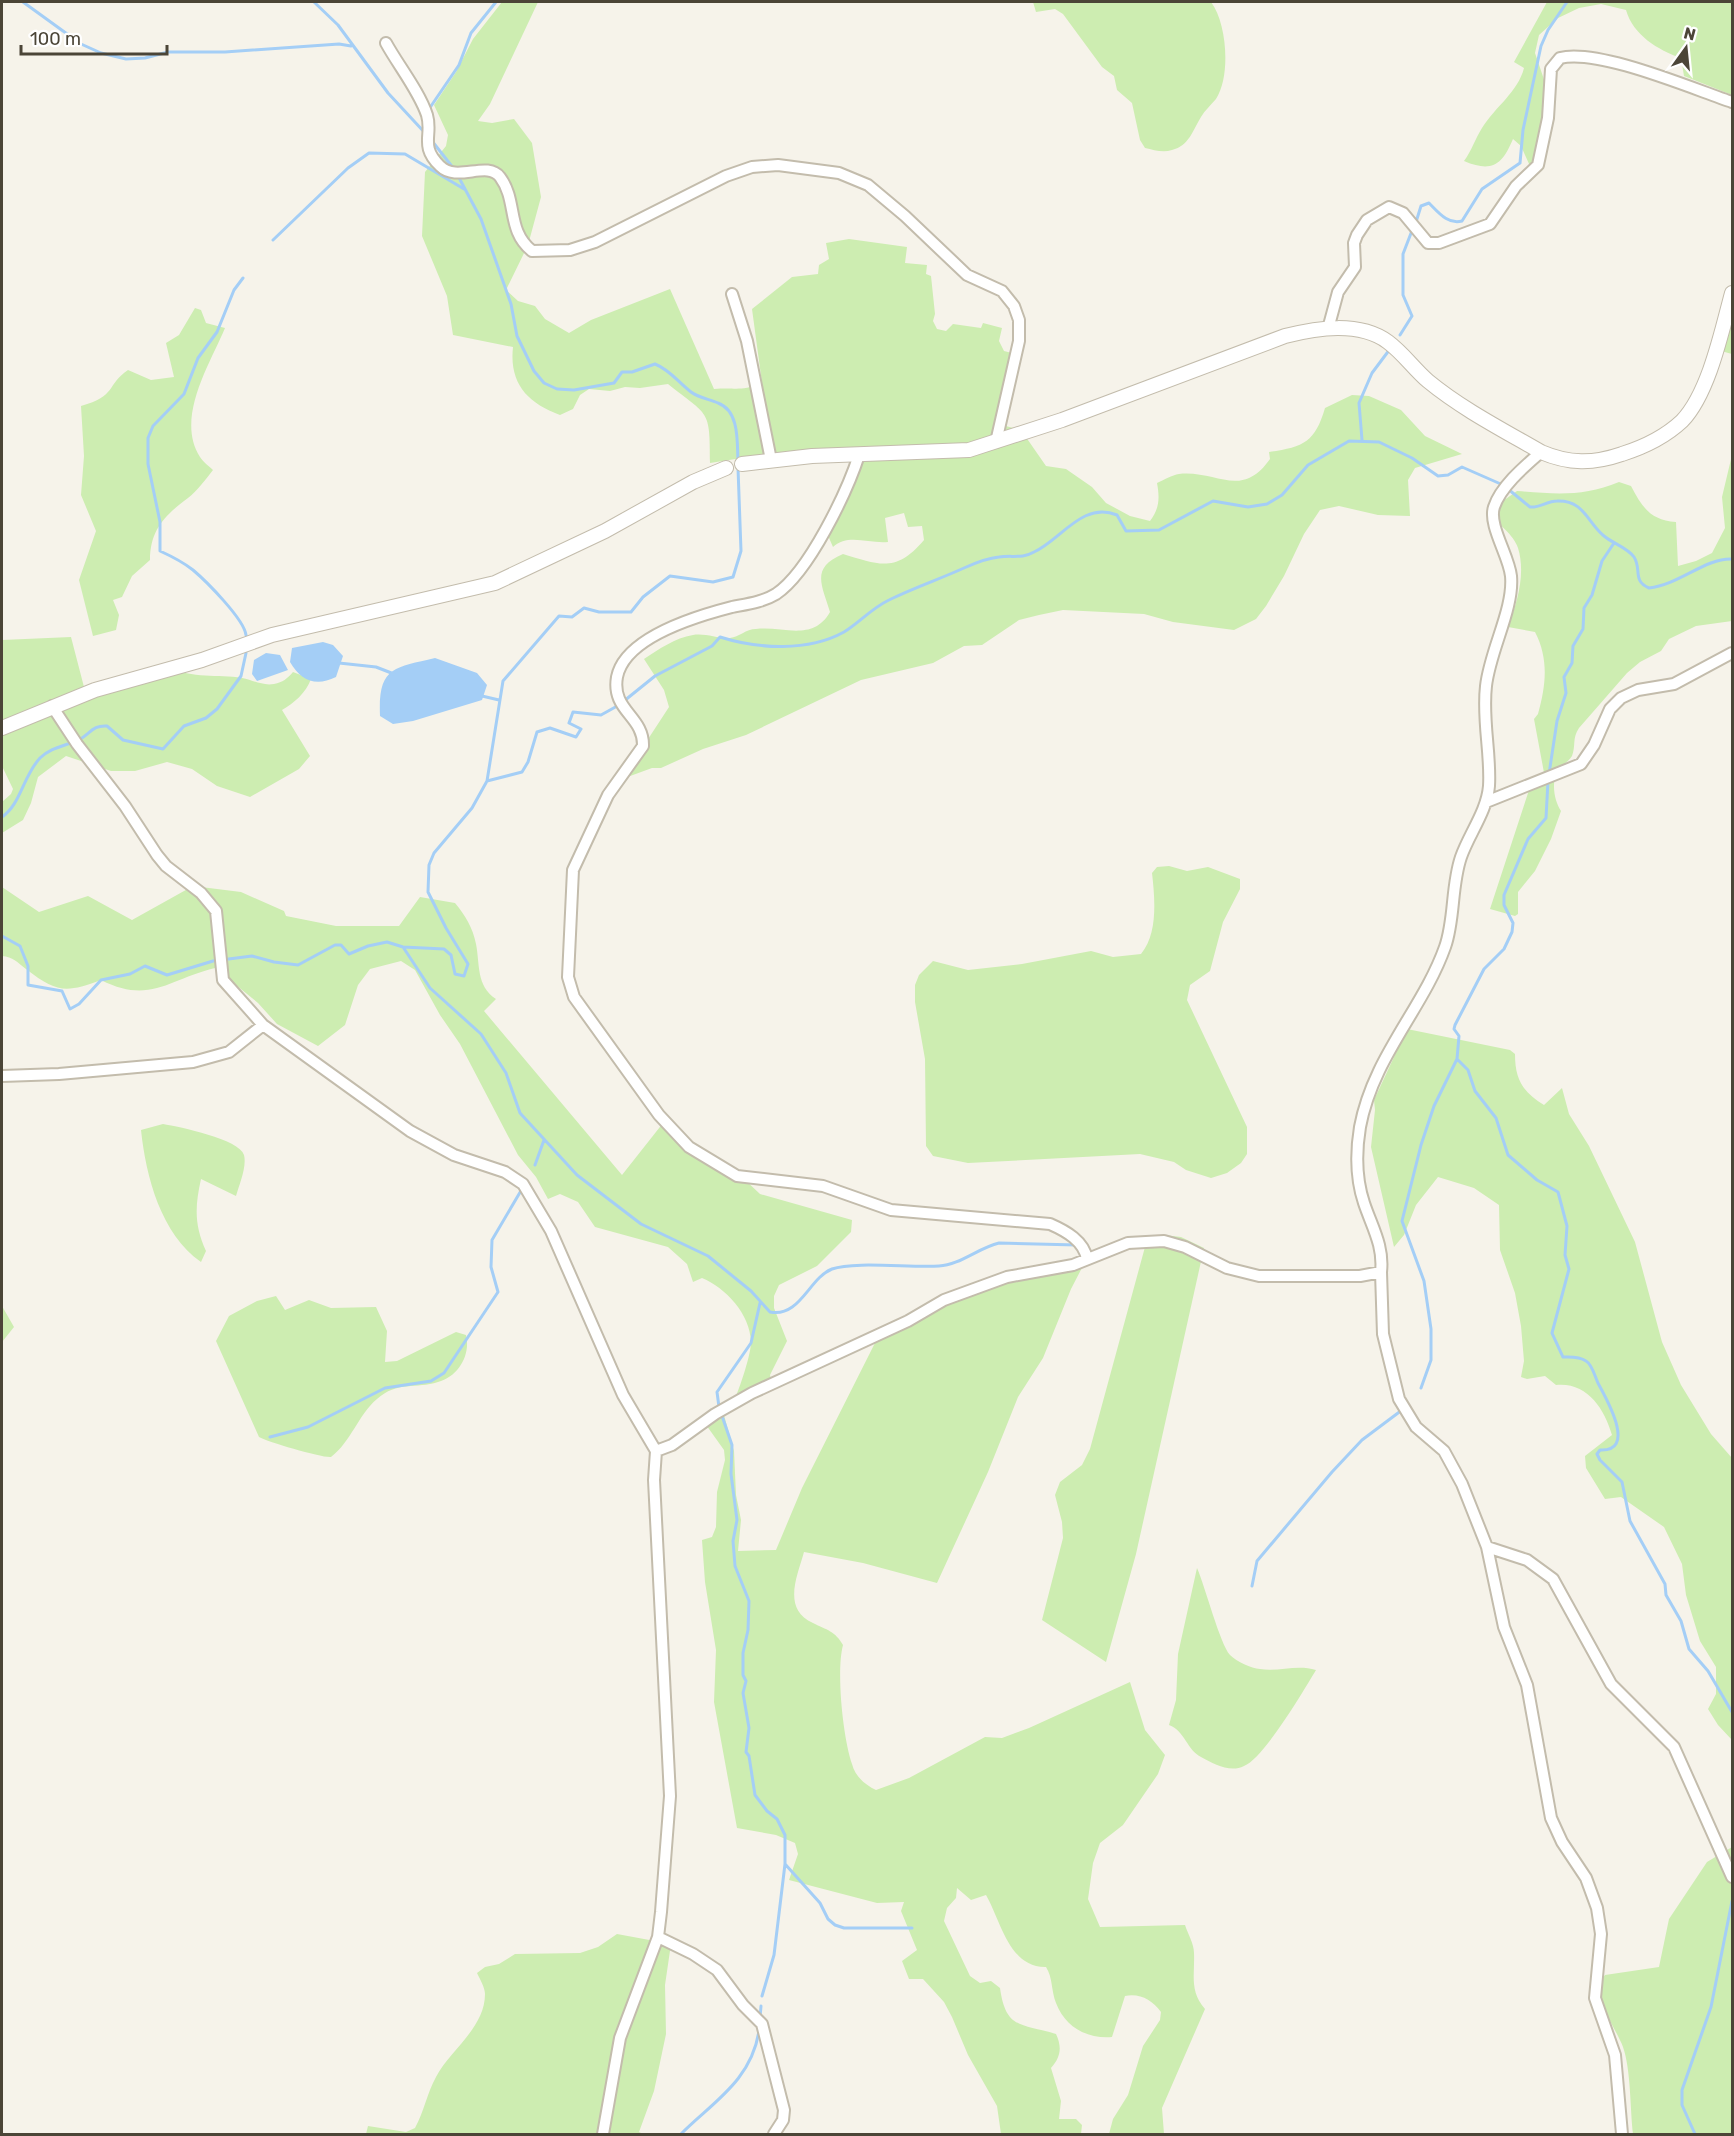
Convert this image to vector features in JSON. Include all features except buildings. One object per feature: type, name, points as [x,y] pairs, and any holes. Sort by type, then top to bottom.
[{"type":"street","points":[[386,43],[427,116],[426,142],[438,164],[454,173],[491,171],[500,176],[508,192],[521,242],[532,251],[570,250],[595,242],[726,176],[752,167],[778,165],[823,170],[868,185],[967,274],[1002,291],[1014,306],[1019,320],[1019,340],[996,442]]},
{"type":"street","points":[[1328,329],[1338,292],[1354,267],[1354,243],[1357,235],[1367,220],[1383,209],[1389,207],[1403,213],[1428,243],[1439,243],[1484,226],[1497,216],[1508,196],[1538,165],[1548,118],[1551,69],[1560,58],[1581,56],[1636,69],[1732,102]]},
{"type":"street","points":[[2,728],[51,706],[304,626],[495,583],[605,531],[693,482],[726,468],[771,460],[956,452],[996,442],[1062,420],[1285,336],[1309,330],[1352,329],[1387,341],[1427,381],[1541,452],[1560,460],[1581,463],[1600,460],[1638,449],[1668,432],[1683,420],[1699,396],[1732,293]]},
{"type":"street","points":[[732,294],[747,341],[771,460]]},
{"type":"street","points":[[1541,452],[1500,495],[1493,517],[1509,566],[1511,587],[1507,609],[1492,653],[1486,688],[1484,721],[1489,777],[1486,802],[1458,866],[1445,946],[1372,1087],[1361,1125],[1358,1177],[1364,1202],[1381,1248],[1383,1334],[1388,1362],[1403,1408],[1416,1426],[1444,1451],[1453,1465],[1486,1547],[1504,1627],[1527,1685],[1551,1818],[1562,1842],[1586,1878],[1597,1908],[1601,1934],[1595,1998],[1615,2055],[1622,2134]]},
{"type":"street","points":[[859,455],[846,489],[812,551],[783,588],[767,598],[684,623],[649,638],[627,655],[620,668],[617,683],[618,698],[624,711],[640,729],[643,746],[608,795],[573,870],[573,909],[568,958],[572,991],[606,1043],[675,1132],[694,1151],[737,1176],[823,1186],[891,1210],[1050,1224],[1065,1231],[1082,1245],[1087,1259]]},
{"type":"street","points":[[1486,802],[1581,764],[1594,745],[1610,709],[1621,698],[1638,690],[1674,684],[1732,653]]},
{"type":"street","points":[[51,706],[125,806],[162,861],[201,893],[216,911],[221,973],[230,991],[263,1025],[410,1131],[454,1155],[505,1172],[523,1184],[551,1232],[623,1395],[656,1450],[654,1480],[670,1796],[658,1937],[620,2038],[603,2134]]},
{"type":"street","points":[[2,1076],[49,1075],[193,1062],[229,1052],[263,1025]]},
{"type":"street","points":[[656,1450],[681,1440],[715,1414],[752,1393],[908,1321],[944,1300],[1007,1277],[1073,1265],[1128,1243],[1149,1240],[1185,1247],[1227,1268],[1260,1276],[1360,1276],[1381,1272]]},
{"type":"street","points":[[1486,1547],[1527,1560],[1553,1579],[1611,1684],[1674,1747],[1732,1877]]},
{"type":"street","points":[[658,1937],[693,1954],[717,1970],[743,2005],[762,2024],[784,2110],[783,2120],[774,2134]]},
{"type":"green space","points":[[502,2],[538,2],[490,104],[478,121],[492,123],[514,119],[532,143],[541,197],[528,245],[506,290],[518,301],[535,306],[545,319],[569,333],[591,320],[670,289],[714,389],[754,386],[762,383],[752,309],[792,277],[818,274],[819,265],[829,259],[826,243],[849,239],[907,247],[905,263],[927,265],[926,274],[931,276],[935,314],[933,321],[937,329],[946,331],[953,324],[981,328],[983,323],[1002,328],[999,341],[1004,351],[1016,354],[1023,351],[1002,425],[1021,430],[1046,466],[1066,469],[1092,487],[1106,503],[1130,516],[1150,521],[1158,503],[1157,483],[1174,475],[1193,474],[1238,481],[1249,478],[1270,459],[1269,452],[1291,448],[1306,441],[1317,429],[1325,408],[1352,395],[1369,396],[1401,410],[1425,436],[1462,454],[1415,468],[1408,480],[1410,516],[1378,515],[1339,506],[1320,510],[1304,534],[1284,576],[1266,606],[1256,619],[1234,630],[1173,622],[1144,614],[1063,610],[1039,615],[1019,620],[982,645],[964,646],[933,663],[861,680],[746,735],[703,749],[661,768],[652,768],[622,779],[669,707],[664,690],[644,659],[686,636],[730,638],[752,629],[797,631],[815,627],[830,612],[821,578],[826,565],[843,554],[878,563],[896,562],[914,551],[924,540],[922,526],[908,527],[904,513],[885,518],[888,542],[852,540],[833,547],[826,531],[862,461],[839,450],[780,452],[710,463],[708,423],[704,415],[668,384],[640,388],[625,387],[610,391],[589,389],[580,395],[573,409],[560,415],[538,404],[523,390],[514,371],[513,347],[453,335],[447,296],[422,236],[425,172],[446,146],[448,135],[434,105],[456,72],[473,39]]},
{"type":"green space","points":[[1033,2],[1211,2],[1221,23],[1224,36],[1224,77],[1216,99],[1203,114],[1187,141],[1169,151],[1145,148],[1140,140],[1132,103],[1117,90],[1114,76],[1102,67],[1063,14],[1055,9],[1036,12]]},
{"type":"green space","points":[[1547,2],[1732,2],[1732,95],[1684,76],[1681,58],[1655,46],[1640,34],[1629,19],[1626,10],[1601,4],[1579,8],[1558,18],[1539,35],[1535,53],[1554,109],[1539,170],[1534,175],[1521,146],[1513,139],[1505,155],[1495,164],[1482,166],[1464,161],[1482,128],[1517,85],[1524,68],[1514,62]]},
{"type":"green space","points":[[195,308],[201,310],[206,323],[225,328],[198,391],[191,425],[193,442],[200,457],[213,470],[195,492],[160,524],[153,540],[150,560],[132,576],[122,597],[113,600],[119,615],[116,630],[93,636],[79,580],[96,531],[81,495],[84,456],[81,406],[106,394],[128,370],[151,380],[174,377],[166,343],[179,335]]},
{"type":"green space","points":[[1732,311],[1732,354],[1721,351]]},
{"type":"green space","points":[[1732,455],[1732,621],[1696,626],[1669,639],[1661,651],[1640,662],[1627,673],[1579,728],[1572,756],[1558,770],[1554,781],[1556,800],[1561,811],[1551,839],[1535,871],[1518,892],[1518,914],[1515,916],[1490,909],[1531,784],[1545,778],[1534,719],[1541,703],[1545,672],[1543,652],[1535,632],[1508,627],[1521,578],[1520,558],[1513,538],[1486,513],[1517,491],[1581,492],[1619,482],[1631,486],[1643,506],[1653,515],[1676,522],[1678,566],[1712,553],[1725,528],[1722,497]]},
{"type":"green space","points":[[71,637],[84,687],[169,667],[187,673],[242,678],[265,684],[280,682],[293,672],[311,679],[299,697],[282,710],[310,756],[299,769],[250,797],[217,786],[192,769],[167,762],[135,771],[111,771],[66,756],[38,777],[31,803],[23,820],[2,833],[2,802],[13,789],[2,766],[2,640]]},
{"type":"green space","points":[[1169,866],[1187,871],[1208,867],[1240,879],[1240,889],[1223,922],[1210,971],[1190,985],[1187,1000],[1247,1127],[1247,1154],[1241,1163],[1227,1173],[1211,1178],[1186,1170],[1174,1162],[1140,1154],[968,1163],[933,1156],[926,1146],[925,1059],[915,1002],[915,985],[919,975],[933,961],[968,970],[1022,964],[1091,951],[1113,957],[1141,954],[1153,926],[1152,873],[1157,867]]},
{"type":"green space","points":[[193,886],[241,892],[284,911],[286,916],[336,926],[399,926],[420,897],[455,903],[473,933],[482,981],[485,988],[496,999],[484,1011],[622,1175],[667,1118],[679,1133],[706,1156],[743,1178],[760,1194],[852,1220],[851,1232],[817,1266],[779,1285],[774,1296],[774,1308],[787,1341],[770,1375],[772,1384],[736,1396],[749,1354],[750,1332],[735,1303],[720,1288],[702,1278],[693,1282],[687,1264],[668,1247],[595,1227],[578,1202],[560,1194],[548,1199],[536,1177],[518,1155],[460,1044],[440,1015],[415,970],[401,961],[370,969],[358,985],[345,1025],[318,1046],[277,1024],[258,1003],[215,968],[159,988],[146,990],[118,987],[101,980],[70,989],[46,983],[15,960],[2,956],[2,887],[39,912],[88,896],[132,920]]},
{"type":"green space","points":[[1407,1029],[1510,1050],[1515,1054],[1515,1063],[1522,1084],[1544,1105],[1562,1088],[1569,1114],[1589,1146],[1635,1242],[1662,1342],[1681,1385],[1711,1434],[1732,1458],[1732,1740],[1718,1725],[1708,1709],[1716,1694],[1716,1667],[1700,1641],[1686,1595],[1682,1564],[1664,1527],[1621,1497],[1605,1499],[1586,1468],[1585,1456],[1612,1435],[1604,1415],[1593,1399],[1577,1388],[1556,1385],[1545,1376],[1527,1379],[1521,1377],[1524,1361],[1521,1326],[1515,1293],[1500,1250],[1499,1205],[1474,1188],[1438,1177],[1416,1205],[1404,1235],[1394,1247],[1371,1147],[1374,1100]]},
{"type":"green space","points":[[163,1124],[221,1139],[240,1149],[244,1155],[244,1170],[236,1196],[201,1179],[197,1215],[199,1233],[206,1251],[201,1262],[175,1236],[158,1203],[147,1167],[141,1130]]},
{"type":"green space","points":[[1148,1236],[1181,1237],[1204,1248],[1136,1554],[1106,1662],[1042,1620],[1063,1538],[1062,1522],[1055,1495],[1060,1482],[1082,1465],[1090,1449]]},
{"type":"green space","points":[[1086,1260],[1071,1289],[1043,1358],[1018,1397],[988,1472],[937,1583],[863,1563],[804,1552],[794,1592],[798,1610],[803,1617],[827,1629],[843,1645],[840,1687],[843,1722],[849,1752],[853,1768],[858,1776],[864,1783],[876,1790],[909,1778],[985,1737],[1002,1738],[1029,1728],[1130,1682],[1145,1730],[1165,1755],[1158,1774],[1123,1825],[1100,1843],[1093,1863],[1088,1899],[1100,1927],[1185,1925],[1192,1943],[1195,1989],[1205,2009],[1162,2108],[1164,2134],[1109,2134],[1113,2119],[1128,2095],[1143,2046],[1160,2020],[1161,2012],[1150,2001],[1141,1997],[1125,1996],[1112,2037],[1094,2036],[1078,2030],[1065,2019],[1060,2011],[1046,1967],[1033,1965],[1023,1960],[1015,1952],[986,1895],[971,1900],[957,1888],[956,1898],[947,1908],[944,1921],[970,1976],[980,1983],[991,1981],[1000,1988],[1006,2011],[1017,2023],[1056,2034],[1060,2052],[1051,2068],[1061,2101],[1059,2119],[1076,2119],[1082,2125],[1081,2134],[1001,2134],[997,2106],[968,2055],[944,2002],[923,1979],[909,1979],[902,1961],[917,1950],[901,1911],[904,1902],[877,1903],[789,1880],[798,1854],[795,1843],[776,1835],[737,1828],[714,1702],[716,1650],[705,1582],[702,1540],[712,1537],[716,1527],[717,1492],[725,1460],[724,1450],[704,1422],[722,1408],[734,1451],[736,1495],[741,1520],[738,1551],[776,1550],[802,1488],[879,1335],[956,1293]]},
{"type":"green space","points":[[276,1296],[285,1310],[309,1300],[331,1308],[376,1307],[387,1331],[385,1362],[397,1361],[456,1332],[466,1335],[465,1357],[457,1370],[445,1379],[384,1393],[370,1405],[344,1444],[331,1457],[273,1442],[259,1437],[216,1341],[229,1316],[257,1301]]},
{"type":"green space","points":[[2,1306],[14,1327],[2,1342]]},
{"type":"green space","points":[[1197,1568],[1226,1649],[1233,1658],[1260,1669],[1309,1668],[1316,1670],[1262,1750],[1239,1768],[1222,1767],[1196,1754],[1179,1732],[1169,1725],[1176,1700],[1178,1654]]},
{"type":"green space","points":[[1732,1847],[1732,2134],[1633,2134],[1626,2056],[1605,2011],[1600,1991],[1601,1982],[1605,1975],[1659,1967],[1669,1919],[1707,1862]]},
{"type":"green space","points":[[617,1934],[671,1944],[665,1985],[666,2034],[654,2091],[639,2132],[643,2134],[366,2134],[368,2126],[406,2132],[415,2128],[436,2077],[479,2018],[485,1994],[477,1973],[515,1954],[580,1953],[598,1947]]},
{"type":"water","points":[[323,642],[333,645],[343,656],[336,677],[322,682],[304,678],[290,662],[292,648]]},
{"type":"water","points":[[266,653],[280,655],[288,670],[257,681],[252,674],[254,660]]},
{"type":"water","points":[[435,658],[477,673],[487,685],[482,700],[413,721],[393,724],[380,716],[382,688],[391,672],[408,664]]},
{"type":"waterway","points":[[23,2],[81,44],[101,53],[126,59],[145,58],[168,52],[225,52],[339,44],[351,46]]},
{"type":"waterway","points":[[314,2],[338,25],[388,93],[426,134]]},
{"type":"waterway","points":[[429,109],[459,65],[471,33],[496,2]]},
{"type":"waterway","points":[[1416,222],[1421,206],[1429,203],[1448,219],[1462,221],[1482,189],[1520,163],[1523,130],[1541,46],[1548,30],[1567,2]]},
{"type":"waterway","points":[[432,141],[454,169]]},
{"type":"waterway","points":[[273,240],[348,168],[369,153],[405,154],[464,189]]},
{"type":"waterway","points":[[457,174],[481,219],[511,304],[517,336],[534,371],[544,383],[557,389],[574,390],[614,383],[622,372],[632,372],[655,364],[670,373],[694,394],[725,407],[734,420],[736,428],[738,462]]},
{"type":"waterway","points":[[1400,335],[1412,316],[1403,295],[1403,254],[1413,228]]},
{"type":"waterway","points":[[243,278],[234,290],[217,332],[198,358],[184,394],[153,426],[148,438],[148,464],[160,522],[160,551],[193,570],[232,610],[246,635]]},
{"type":"waterway","points":[[1362,440],[1359,403],[1372,373],[1390,349]]},
{"type":"waterway","points":[[624,701],[655,676],[712,646],[720,637],[766,646],[783,647],[815,643],[844,632],[883,603],[907,591],[986,560],[1030,554],[1082,517],[1093,513],[1104,512],[1117,515],[1126,531],[1159,530],[1213,501],[1248,507],[1267,504],[1282,495],[1308,465],[1349,441],[1379,442],[1412,458],[1438,476],[1448,475],[1462,467],[1503,485]]},
{"type":"waterway","points":[[2,936],[20,946],[28,966],[28,985],[62,991],[70,1009],[79,1004],[101,980],[130,974],[145,966],[167,975],[213,961],[252,956],[298,965],[335,945],[341,945],[349,954],[368,946],[387,942],[403,947],[444,949],[451,955],[455,974],[464,976],[468,964],[428,892],[429,865],[434,853],[472,808],[487,781],[503,681],[559,616],[572,617],[584,608],[599,612],[631,612],[643,597],[670,576],[713,582],[733,577],[741,551],[738,468]]},
{"type":"waterway","points":[[1508,489],[1530,507],[1557,501],[1573,504],[1579,508],[1604,536],[1634,557],[1639,578],[1649,588],[1671,582],[1712,563],[1732,559]]},
{"type":"waterway","points":[[1549,774],[1557,721],[1566,693],[1564,677],[1572,663],[1573,646],[1583,629],[1584,608],[1592,595],[1602,561],[1614,543]]},
{"type":"waterway","points":[[2,817],[14,805],[34,765],[40,758],[50,751],[77,741],[96,728],[107,726],[123,740],[163,749],[184,726],[206,718],[217,709],[241,676],[246,653]]},
{"type":"waterway","points":[[339,663],[376,667],[394,674]]},
{"type":"waterway","points":[[482,696],[499,700]]},
{"type":"waterway","points":[[487,781],[522,772],[528,762],[537,732],[550,728],[576,737],[581,729],[569,723],[573,712],[601,715],[619,705]]},
{"type":"waterway","points":[[1548,781],[1546,818],[1528,839],[1504,895],[1504,905],[1513,923],[1512,932],[1504,949],[1484,969],[1455,1025],[1454,1029],[1459,1036],[1457,1059],[1468,1070],[1475,1091],[1496,1118],[1508,1155],[1537,1180],[1558,1192],[1567,1226],[1565,1255],[1569,1269],[1552,1333],[1563,1357],[1580,1358],[1588,1363],[1608,1402],[1616,1424],[1617,1443],[1611,1448],[1600,1450],[1597,1454],[1622,1482],[1630,1521],[1665,1584],[1666,1595],[1681,1621],[1689,1649],[1708,1671],[1732,1712]]},
{"type":"waterway","points":[[403,947],[430,988],[481,1034],[506,1073],[520,1113],[577,1175],[641,1224],[708,1256],[751,1291],[770,1312],[789,1309],[817,1280],[832,1269],[854,1265],[947,1265],[999,1243],[1077,1245]]},
{"type":"waterway","points":[[1421,1388],[1431,1360],[1431,1329],[1424,1281],[1402,1221],[1421,1145],[1434,1106],[1457,1059]]},
{"type":"waterway","points":[[535,1165],[544,1140]]},
{"type":"waterway","points":[[270,1437],[308,1427],[385,1388],[431,1381],[444,1373],[498,1292],[491,1267],[492,1240],[522,1189]]},
{"type":"waterway","points":[[719,1407],[717,1392],[751,1343],[760,1303]]},
{"type":"waterway","points":[[1252,1586],[1257,1561],[1332,1472],[1362,1440],[1402,1410]]},
{"type":"waterway","points":[[721,1413],[732,1445],[731,1474],[737,1520],[733,1541],[735,1566],[749,1601],[748,1630],[743,1653],[743,1675],[746,1681],[743,1693],[749,1728],[746,1752],[749,1756],[755,1795],[767,1811],[777,1819],[785,1835],[785,1864],[774,1955],[762,1996]]},
{"type":"waterway","points":[[785,1864],[820,1903],[828,1919],[835,1925],[844,1928],[912,1928]]},
{"type":"waterway","points":[[1695,2134],[1682,2105],[1682,2090],[1711,2007],[1732,1901]]},
{"type":"waterway","points":[[760,2018],[761,2006]]},
{"type":"waterway","points":[[681,2134],[718,2101],[739,2077],[755,2048],[759,2031]]}]
